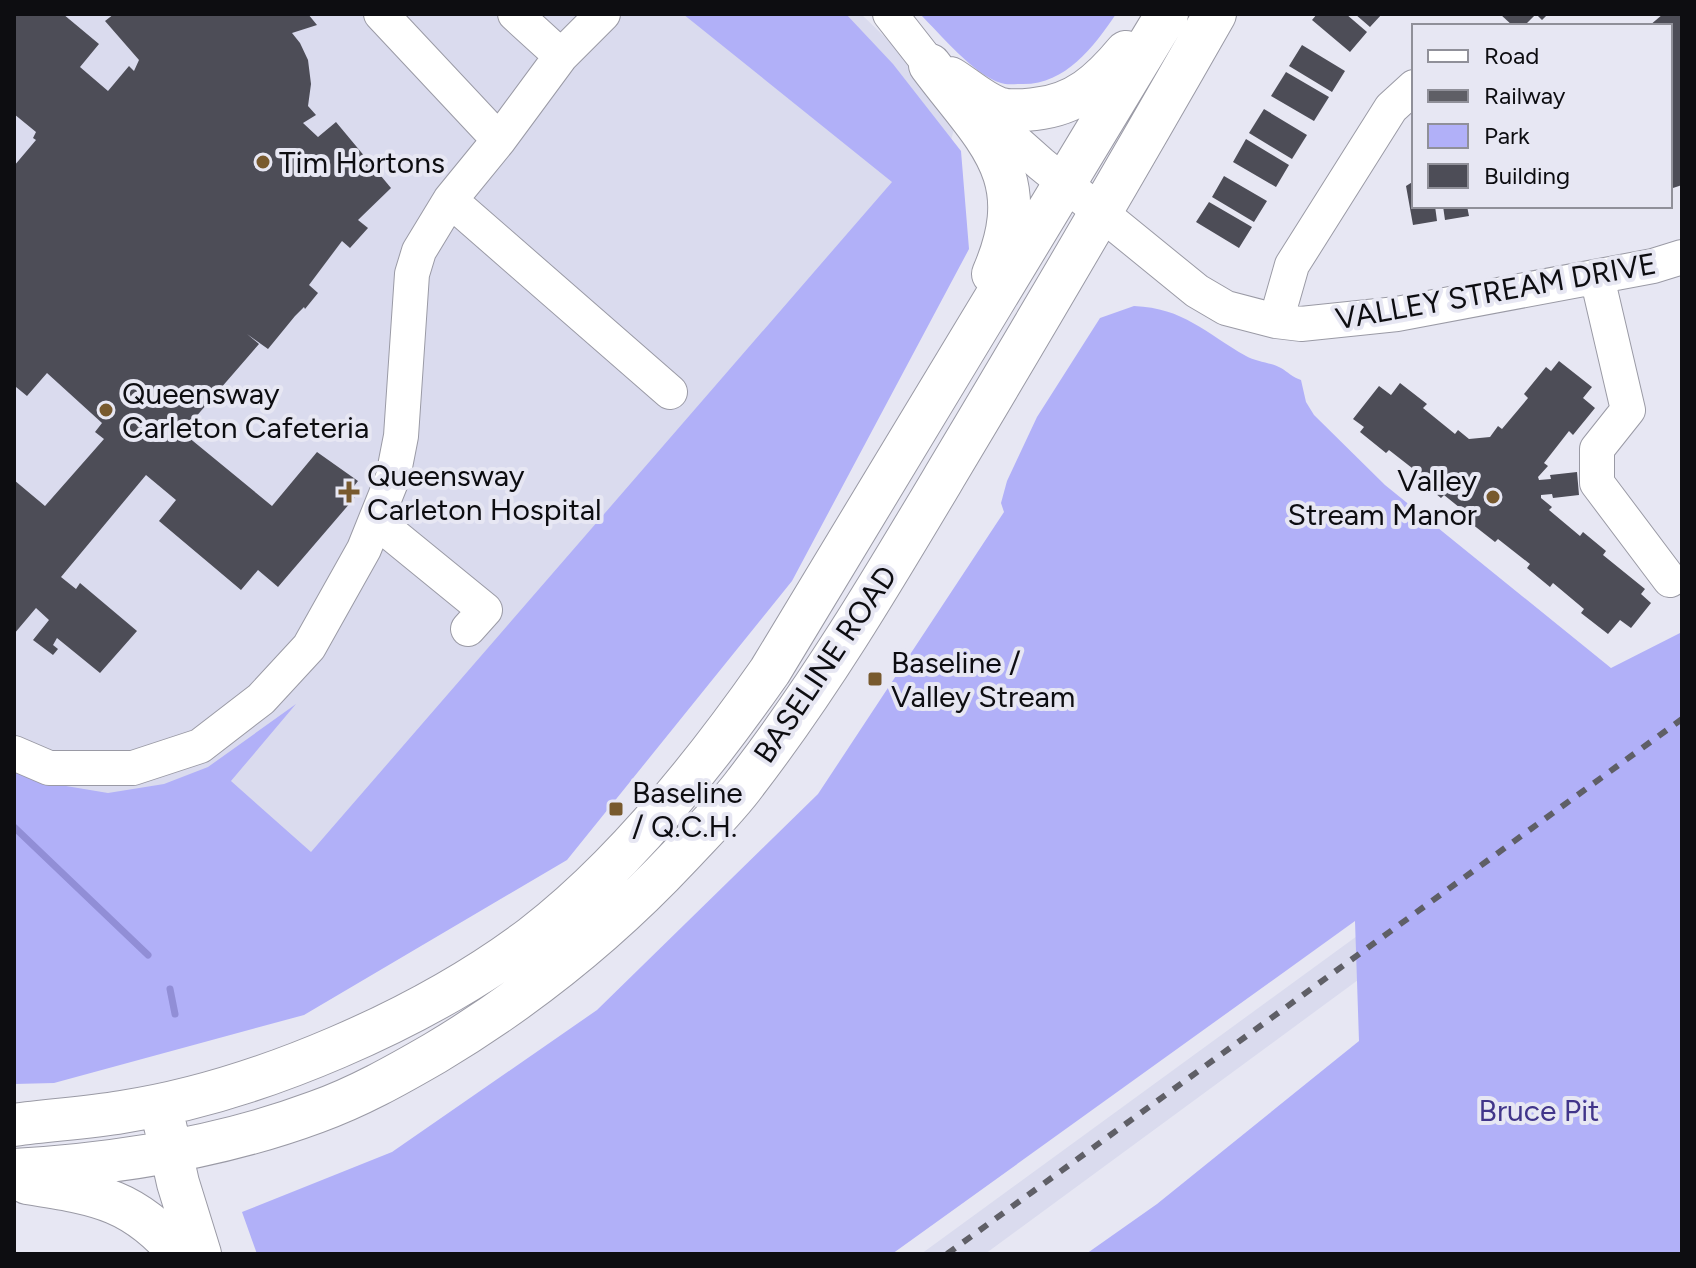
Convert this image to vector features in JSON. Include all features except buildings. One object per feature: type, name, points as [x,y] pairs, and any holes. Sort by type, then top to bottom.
[{"type":"main road","points":[[930,65],[998,108],[1024,110],[1052,107],[1085,93],[1105,76],[1158,14]]},
{"type":"main road","name":"BASELINE ROAD","points":[[14,1125],[124,1112],[264,1075],[407,1015],[497,961],[566,908],[632,842],[736,719],[803,621],[1167,14]]},
{"type":"main road","name":"BASELINE ROAD","points":[[14,1170],[170,1152],[319,1111],[396,1076],[474,1030],[566,963],[642,896],[743,787],[825,673],[1102,214],[1215,14]]},
{"type":"main road","points":[[930,65],[997,155],[1006,175],[1011,213],[1005,245],[948,378]]},
{"type":"main road","points":[[161,1104],[170,1152],[200,1254]]},
{"type":"main road","points":[[14,1181],[80,1192],[126,1207],[159,1232],[180,1254]]},
{"type":"street","points":[[381,14],[499,140]]},
{"type":"street","points":[[515,14],[561,56]]},
{"type":"street","points":[[14,753],[49,768],[133,768],[200,746],[261,699],[309,647],[364,549],[393,477],[401,436],[412,274],[419,251],[450,200],[561,56],[603,14]]},
{"type":"street","name":"VALLEY STREAM DRIVE","points":[[890,14],[930,65],[1065,185],[1197,291],[1226,308],[1301,324],[1397,314],[1653,266],[1682,257]]},
{"type":"street","points":[[1276,321],[1292,265],[1391,108],[1412,89]]},
{"type":"street","points":[[450,200],[670,392]]},
{"type":"street","points":[[1597,277],[1628,410],[1597,449],[1597,483],[1670,580]]},
{"type":"street","points":[[376,521],[485,610],[468,629]]},
{"type":"shaded area","name":"Queensway Carleton Hospital","points":[[14,14],[861,14],[888,40],[955,125],[936,200],[340,893],[14,784]]},
{"type":"shaded area","points":[[1682,699],[1373,969],[985,1254],[921,1254]]},
{"type":"green space","points":[[683,14],[846,14],[893,64],[961,151],[969,249],[792,581],[567,860],[304,1015],[54,1083],[14,1084],[14,770],[48,783],[108,793],[164,784],[208,767],[296,704],[231,781],[311,852],[892,182]]},
{"type":"green space","points":[[920,14],[1116,14],[1087,52],[1064,72],[1036,83],[1010,84],[991,79],[980,72]]},
{"type":"green space","name":"Bruce Pit","points":[[1134,306],[1167,311],[1181,317],[1246,356],[1277,366],[1301,380],[1306,402],[1314,415],[1385,485],[1611,668],[1682,632],[1682,1254],[1086,1254],[1157,1204],[1359,1041],[1355,921],[892,1254],[257,1254],[242,1212],[392,1152],[597,1010],[818,794],[1004,512],[1001,503],[1007,481],[1037,417],[1100,318]]},
{"type":"waterway","points":[[14,827],[148,955]]},
{"type":"waterway","points":[[170,989],[175,1014]]},
{"type":"railway","points":[[947,1254],[1682,719]]},
{"type":"place","name":"Tim Hortons","points":[[263,162]]},
{"type":"place","name":"Queensway Carleton Cafeteria","points":[[106,410]]},
{"type":"place","name":"Queensway Carleton Hospital","points":[[349,492]]},
{"type":"place","name":"Valley Stream Manor","points":[[1493,497]]},
{"type":"place","name":"Baseline / Valley Stream","points":[[875,679]]},
{"type":"place","name":"Baseline / Q.C.H.","points":[[616,809]]}]
